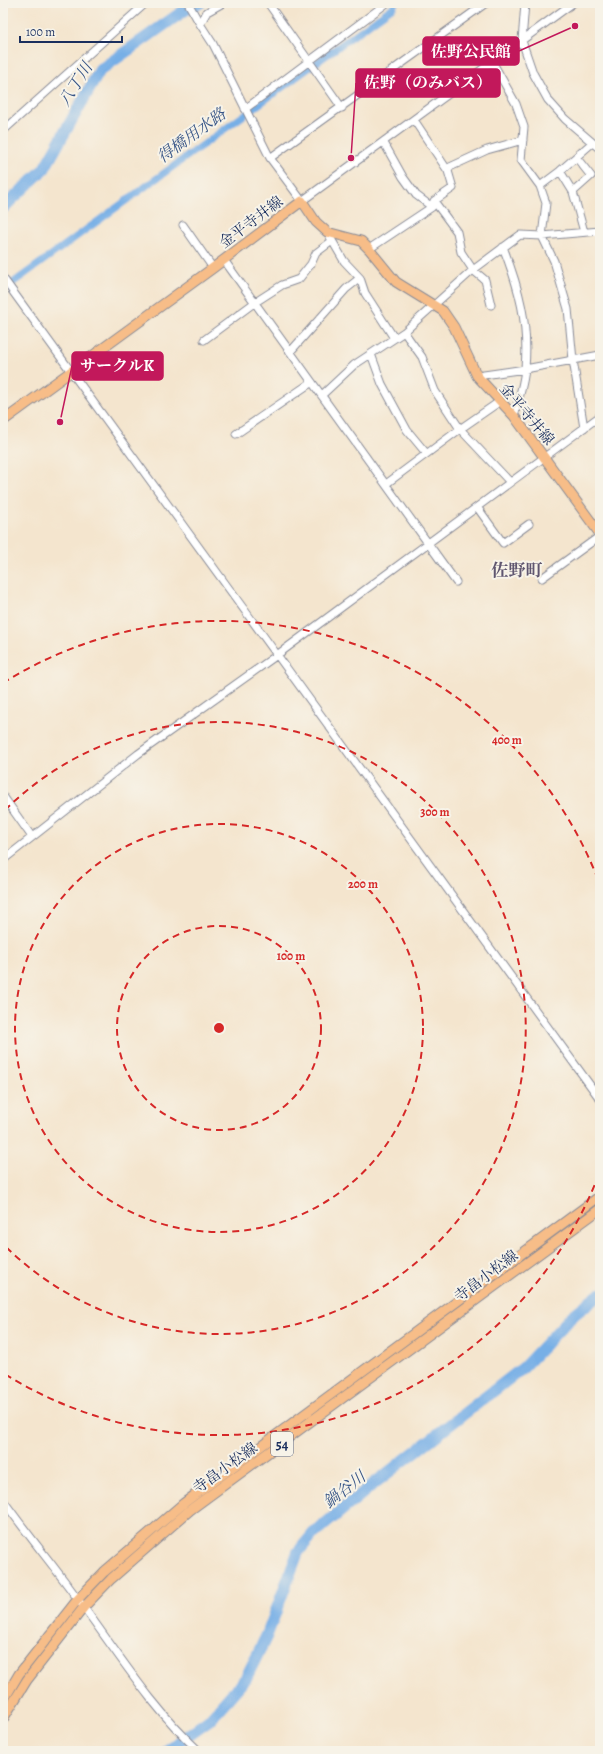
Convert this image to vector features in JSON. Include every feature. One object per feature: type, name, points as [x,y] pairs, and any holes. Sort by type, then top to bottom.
[{"type":"main road","name":"金平寺井線","points":[[3,421],[214,268],[302,201],[316,222],[327,232],[361,241],[396,282],[443,311],[454,327],[477,376],[499,402],[514,416],[600,535]]},
{"type":"main road","name":"寺畠小松線","points":[[3,1701],[19,1674],[78,1599],[104,1572],[184,1503],[600,1196]]},
{"type":"main road","name":"寺畠小松線","points":[[3,1719],[27,1680],[84,1607],[111,1579],[190,1510],[600,1209]]},
{"type":"street","points":[[3,131],[146,3]]},
{"type":"street","points":[[188,3],[213,44],[270,158],[302,201],[384,143],[573,3]]},
{"type":"street","points":[[200,24],[207,12],[222,3]]},
{"type":"street","points":[[268,3],[342,108]]},
{"type":"street","points":[[246,112],[312,64],[387,3]]},
{"type":"street","points":[[270,158],[342,108],[486,3]]},
{"type":"street","points":[[525,3],[522,41],[533,73],[548,100],[565,119],[600,149]]},
{"type":"street","points":[[493,63],[521,116],[524,127],[521,160],[540,186],[546,203],[542,236],[554,261],[568,310],[573,360],[584,428]]},
{"type":"street","points":[[369,249],[453,188],[448,171],[414,120]]},
{"type":"street","points":[[448,171],[450,167],[487,150],[523,140]]},
{"type":"street","points":[[384,143],[403,177],[416,195],[433,204],[457,232],[461,252],[473,270],[485,280],[490,305]]},
{"type":"street","points":[[540,186],[576,158],[592,143]]},
{"type":"street","points":[[572,192],[591,176],[576,158]]},
{"type":"street","points":[[560,171],[572,192],[584,232]]},
{"type":"street","points":[[183,225],[214,268]]},
{"type":"street","points":[[322,395],[354,365],[404,332],[432,305],[473,270],[520,235],[542,236],[600,231]]},
{"type":"street","points":[[327,232],[344,261],[360,278],[365,293],[394,338]]},
{"type":"street","points":[[204,340],[254,303],[282,285],[299,279],[311,264],[316,253],[332,241]]},
{"type":"street","points":[[504,247],[514,274],[526,320],[526,369],[514,416]]},
{"type":"street","points":[[224,260],[456,582]]},
{"type":"street","points":[[3,278],[600,1098]]},
{"type":"street","points":[[290,352],[346,289],[360,278]]},
{"type":"street","points":[[404,332],[422,357],[435,391],[460,429],[510,482]]},
{"type":"street","points":[[371,354],[382,384],[404,424],[426,454]]},
{"type":"street","points":[[477,376],[526,369],[600,355]]},
{"type":"street","points":[[236,434],[312,382]]},
{"type":"street","points":[[386,484],[499,402]]},
{"type":"street","points":[[3,860],[138,754],[277,655],[600,416]]},
{"type":"street","points":[[477,507],[503,543],[528,524]]},
{"type":"street","points":[[542,578],[600,535]]},
{"type":"street","points":[[3,796],[32,837]]},
{"type":"street","points":[[4,1501],[143,1688],[168,1719],[199,1751]]},
{"type":"waterway","name":"八丁川","points":[[3,208],[44,169],[100,70],[185,10],[200,3]]},
{"type":"waterway","name":"得橋用水路","points":[[3,290],[393,7],[395,3]]},
{"type":"waterway","name":"鍋谷川","points":[[166,1751],[209,1720],[246,1678],[267,1635],[298,1552],[313,1534],[376,1482],[523,1368],[571,1317],[600,1294]]},
{"type":"place","name":"佐野公民館","points":[[575,26]]},
{"type":"place","name":"佐野（のみバス）","points":[[351,158]]},
{"type":"place","name":"サークルK","points":[[60,422]]},
{"type":"district","name":"佐野町","points":[[517,570]]}]
